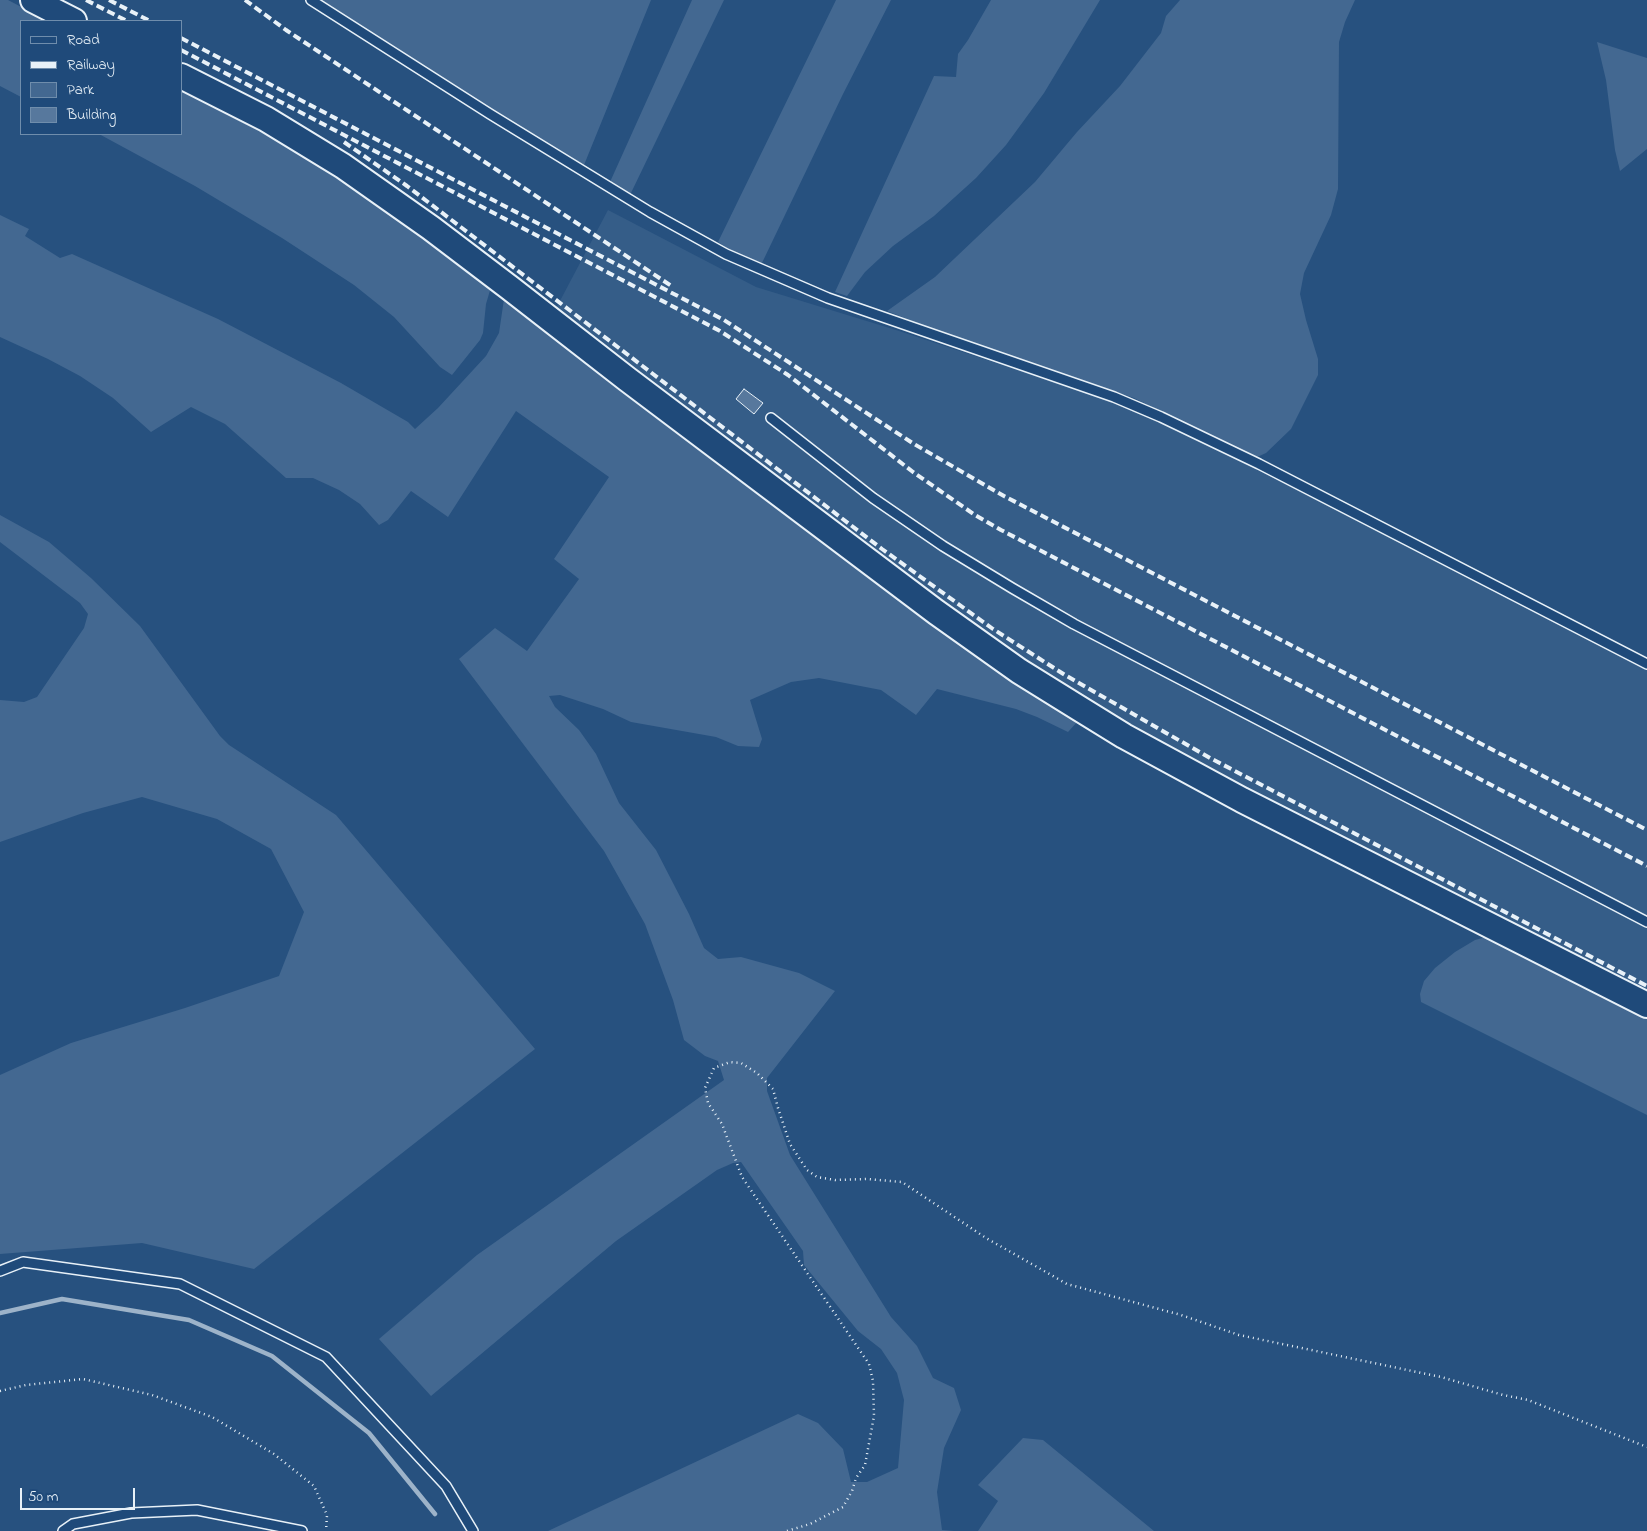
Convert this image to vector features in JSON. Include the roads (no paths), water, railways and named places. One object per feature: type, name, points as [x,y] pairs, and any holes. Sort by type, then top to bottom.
[{"type":"main road","points":[[33,0],[72,20]]},
{"type":"main road","points":[[182,77],[266,119],[343,166],[431,228],[626,379],[936,612],[987,649],[1068,702],[1124,736],[1242,800],[1647,1005]]},
{"type":"lane","points":[[311,0],[498,119],[650,212],[726,254],[828,298],[1086,387],[1161,416],[1259,464],[1647,664]]},
{"type":"lane","points":[[771,418],[873,498],[943,546],[1074,624],[1647,922]]},
{"type":"lane","points":[[0,1271],[23,1262],[180,1284],[326,1357],[446,1486],[473,1531]]},
{"type":"lane","points":[[63,1531],[73,1524],[131,1513],[197,1510],[302,1531]]},
{"type":"waterway","points":[[0,1313],[62,1299],[189,1320],[272,1356],[369,1433],[435,1514]]},
{"type":"railway","points":[[86,0],[125,20]]},
{"type":"railway","points":[[109,0],[148,20]]},
{"type":"railway","points":[[245,0],[286,30],[673,287]]},
{"type":"railway","points":[[182,39],[724,320],[914,444],[1004,496],[1647,830]]},
{"type":"railway","points":[[182,51],[720,331],[788,375],[913,472],[975,515],[1001,530],[1647,866]]},
{"type":"railway","points":[[344,142],[407,186],[882,549],[993,629],[1065,675],[1210,758],[1647,986]]}]
